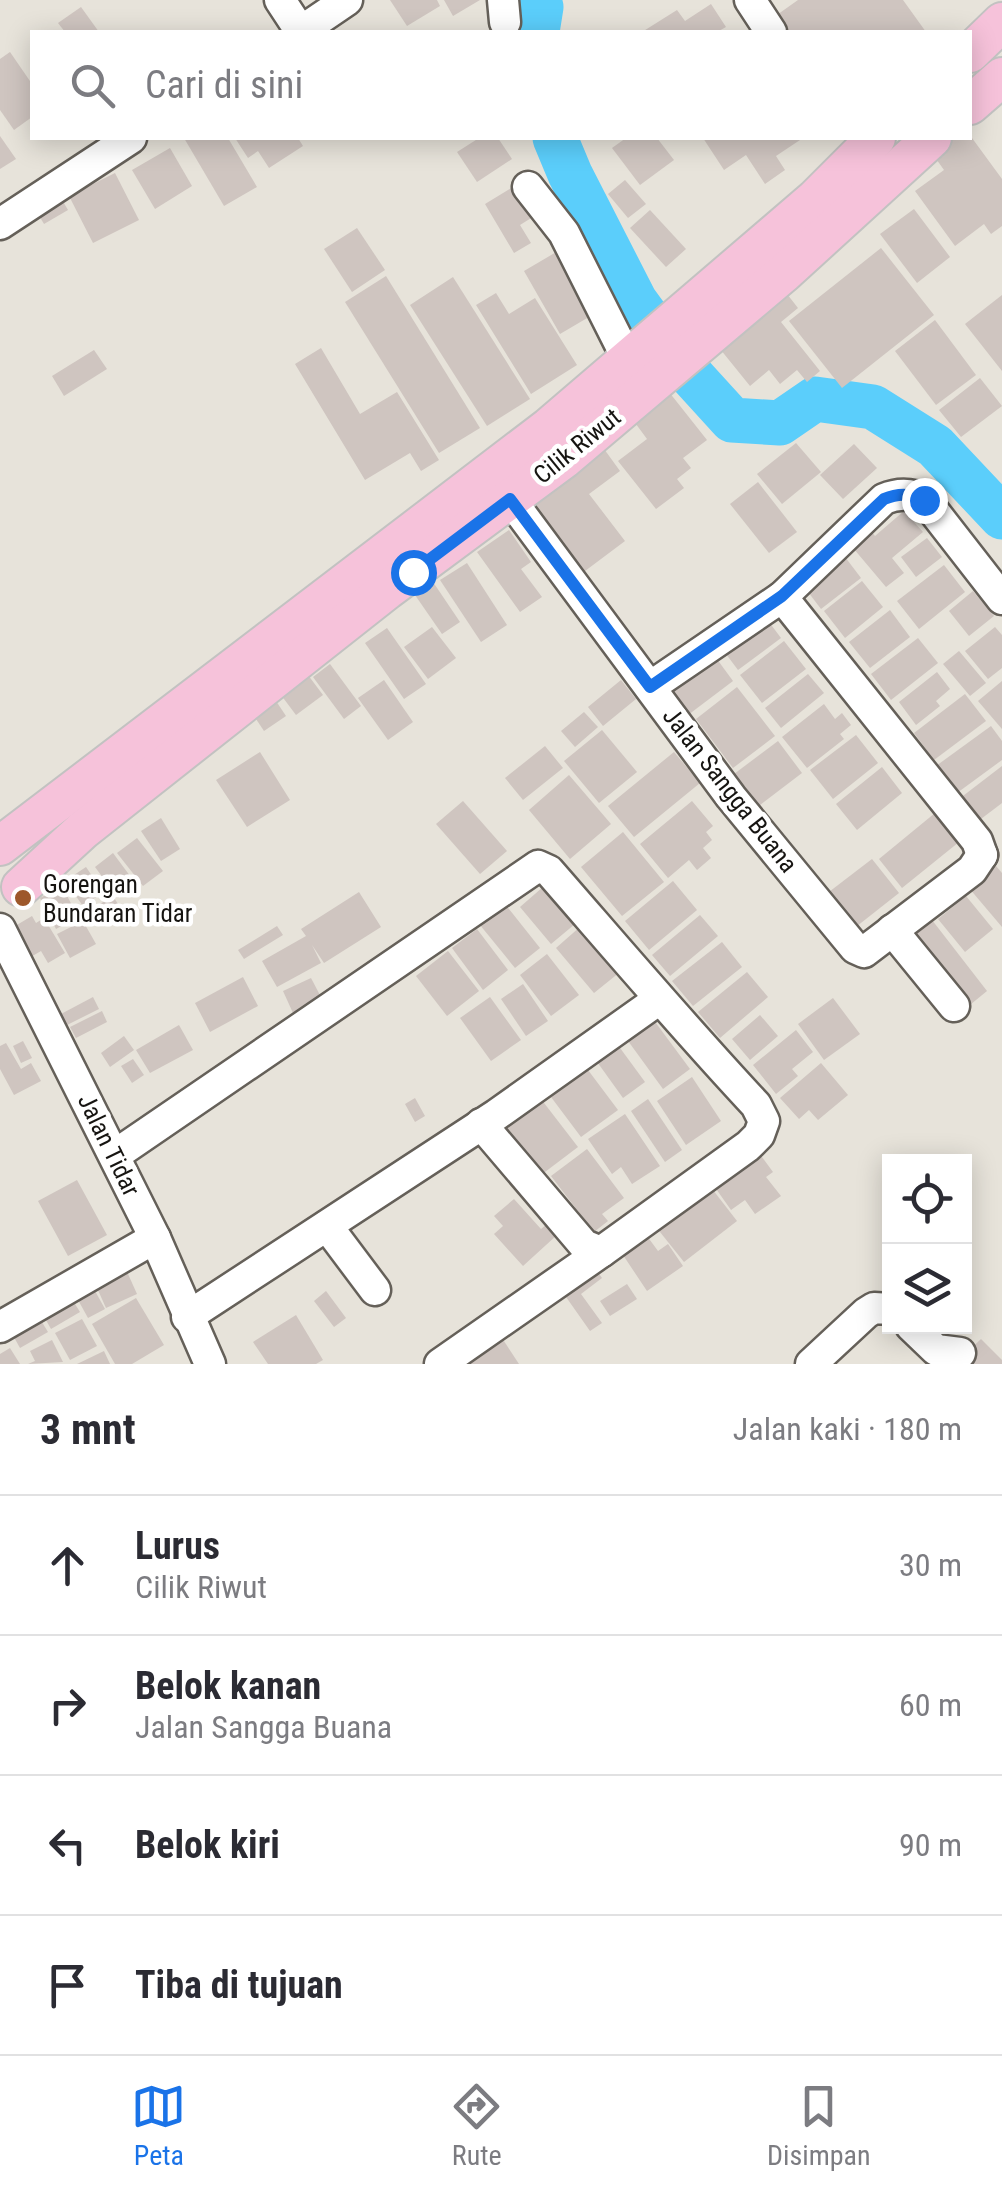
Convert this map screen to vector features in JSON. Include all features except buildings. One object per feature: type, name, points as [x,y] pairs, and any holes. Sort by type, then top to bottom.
[{"type":"main road","points":[[972,51],[1002,22]]},
{"type":"main road","points":[[972,103],[1002,77]]},
{"type":"main road","name":"Cilik Riwut","points":[[10,898],[83,830],[427,540],[549,427],[705,316],[929,140]]},
{"type":"main road","name":"Cilik Riwut","points":[[771,261],[858,144]]},
{"type":"main road","name":"Cilik Riwut","points":[[0,846],[427,540],[510,499],[644,362]]},
{"type":"main road","points":[[0,855],[10,898]]},
{"type":"street","points":[[280,0],[300,30]]},
{"type":"street","points":[[304,30],[347,0]]},
{"type":"street","points":[[750,0],[769,30]]},
{"type":"street","points":[[0,224],[128,140]]},
{"type":"street","points":[[528,187],[564,233],[644,362]]},
{"type":"street","points":[[650,687],[782,596],[884,499],[895,494],[915,495],[924,500],[1002,599]]},
{"type":"street","name":"Jalan Sangga Buana","points":[[510,499],[731,797],[854,948],[864,952],[992,852]]},
{"type":"street","points":[[782,596],[977,841],[992,852]]},
{"type":"street","points":[[115,1154],[538,866],[549,870],[658,1000],[756,1105],[764,1121],[759,1135],[748,1146],[440,1364]]},
{"type":"street","name":"Jalan Tidar","points":[[0,929],[115,1154],[210,1364]]},
{"type":"street","points":[[892,930],[954,1006]]},
{"type":"street","points":[[188,1317],[480,1124],[658,1000]]},
{"type":"street","points":[[480,1124],[584,1245],[601,1252]]},
{"type":"street","points":[[327,1226],[375,1290]]},
{"type":"street","points":[[0,1327],[155,1238]]},
{"type":"street","points":[[811,1364],[866,1313],[882,1308]]},
{"type":"street","points":[[919,1334],[936,1350],[960,1353]]},
{"type":"waterway","points":[[537,30],[539,0]]},
{"type":"waterway","points":[[556,140],[635,301],[681,364],[732,420],[780,423],[815,399],[873,407],[935,446],[1002,517]]},
{"type":"place","name":"Gorengan Bundaran Tidar","points":[[23,898]]},
{"type":"route","points":[[413,572],[510,499],[650,687],[782,596],[884,499],[895,494],[915,495],[924,500]]}]
